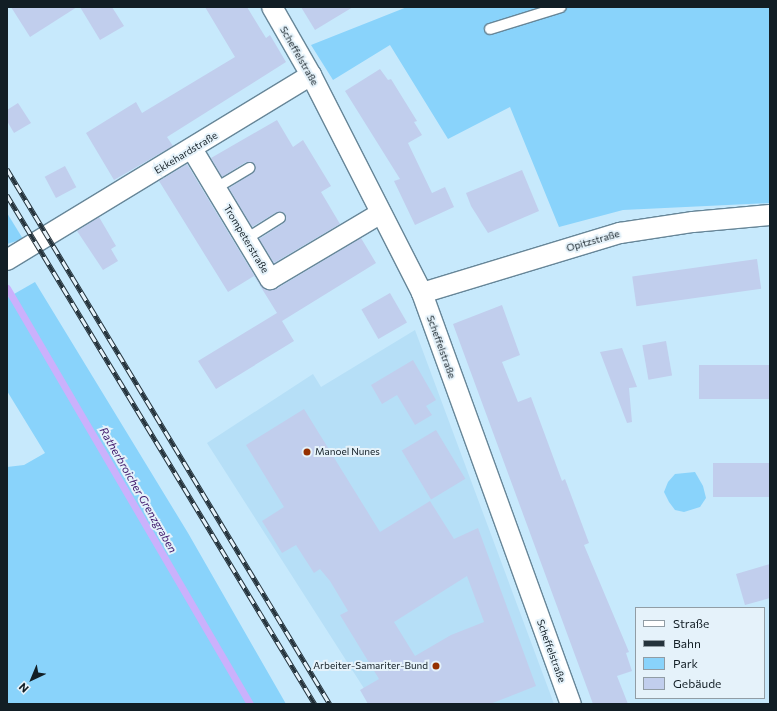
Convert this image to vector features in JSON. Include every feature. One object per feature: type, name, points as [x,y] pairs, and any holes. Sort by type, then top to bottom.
[{"type":"street","name":"Scheffelstraße","points":[[272,7],[312,75],[422,293],[571,704]]},
{"type":"street","name":"Ekkehardstraße","points":[[12,258],[312,75]]},
{"type":"street","name":"Trompeterstraße","points":[[192,149],[270,279],[381,213]]},
{"type":"street","name":"Opitzstraße","points":[[422,293],[620,233],[693,222],[770,215]]},
{"type":"lane","points":[[490,29],[561,7]]},
{"type":"lane","points":[[216,188],[249,168]]},
{"type":"lane","points":[[246,238],[280,218]]},
{"type":"shaded area","points":[[415,330],[554,704],[374,704],[207,443],[313,374],[321,387]]},
{"type":"green space","points":[[407,7],[770,7],[770,203],[623,210],[559,227],[510,107],[448,139],[390,45],[333,80],[311,45]]},
{"type":"green space","points":[[7,213],[23,239],[7,244]]},
{"type":"green space","points":[[35,282],[188,533],[286,704],[7,704],[7,467],[24,465],[45,453],[7,391],[7,298]]},
{"type":"green space","points":[[695,472],[703,486],[706,498],[700,507],[684,512],[675,510],[664,492],[668,482],[675,474]]},
{"type":"building","points":[[11,7],[77,7],[30,37]]},
{"type":"building","points":[[80,7],[112,7],[124,26],[100,40]]},
{"type":"building","points":[[205,7],[247,7],[266,38],[270,35],[286,62],[167,137],[173,146],[114,180],[86,133],[136,102],[142,113],[235,57]]},
{"type":"building","points":[[301,7],[353,7],[315,30]]},
{"type":"building","points":[[380,69],[388,80],[391,79],[417,121],[414,122],[422,135],[408,143],[432,193],[445,187],[454,207],[415,225],[394,181],[400,179],[345,91]]},
{"type":"building","points":[[18,103],[31,123],[14,133],[7,121],[7,110]]},
{"type":"building","points":[[277,120],[293,147],[303,140],[331,186],[321,192],[340,224],[274,263],[259,239],[284,223],[286,215],[283,212],[277,212],[252,227],[229,188],[253,173],[255,165],[252,162],[246,162],[222,177],[211,158]]},
{"type":"building","points":[[187,164],[260,285],[265,289],[276,289],[361,238],[376,263],[282,321],[294,341],[216,389],[198,361],[277,313],[254,276],[228,292],[159,181]]},
{"type":"building","points":[[65,166],[76,187],[56,198],[45,177]]},
{"type":"building","points":[[522,170],[539,211],[488,233],[471,206],[466,193]]},
{"type":"building","points":[[99,217],[116,246],[111,249],[118,261],[103,270],[77,231]]},
{"type":"building","points":[[757,259],[761,289],[636,306],[632,277]]},
{"type":"building","points":[[390,293],[407,322],[378,339],[361,310]]},
{"type":"building","points":[[502,305],[520,355],[502,362],[518,402],[531,397],[562,481],[565,479],[589,543],[584,545],[629,652],[626,653],[632,671],[617,676],[628,704],[593,704],[453,324]]},
{"type":"building","points":[[666,341],[672,375],[648,380],[642,345]]},
{"type":"building","points":[[622,348],[637,387],[629,388],[632,422],[627,423],[600,352]]},
{"type":"building","points":[[413,360],[436,400],[426,406],[432,415],[415,425],[397,395],[382,404],[371,385]]},
{"type":"building","points":[[699,365],[770,365],[770,399],[699,399]]},
{"type":"building","points":[[304,409],[380,532],[430,501],[454,539],[478,528],[536,686],[490,704],[368,704],[360,690],[379,679],[340,615],[348,611],[330,581],[320,569],[314,573],[296,545],[282,553],[262,521],[284,507],[246,445]],"holes":[[[467,576],[484,622],[451,635],[415,656],[394,622]]]},
{"type":"building","points":[[436,430],[465,479],[431,499],[402,451]]},
{"type":"building","points":[[713,463],[770,463],[770,497],[713,497]]},
{"type":"building","points":[[770,564],[770,598],[745,605],[736,574]]},
{"type":"waterway","name":"Ratherbroicher Grenzgraben","points":[[7,288],[250,704]]},
{"type":"railway","points":[[7,169],[330,704]]},
{"type":"railway","points":[[7,195],[315,704]]},
{"type":"place","name":"Manoel Nunes","points":[[307,452]]},
{"type":"place","name":"Arbeiter-Samariter-Bund","points":[[436,666]]}]
